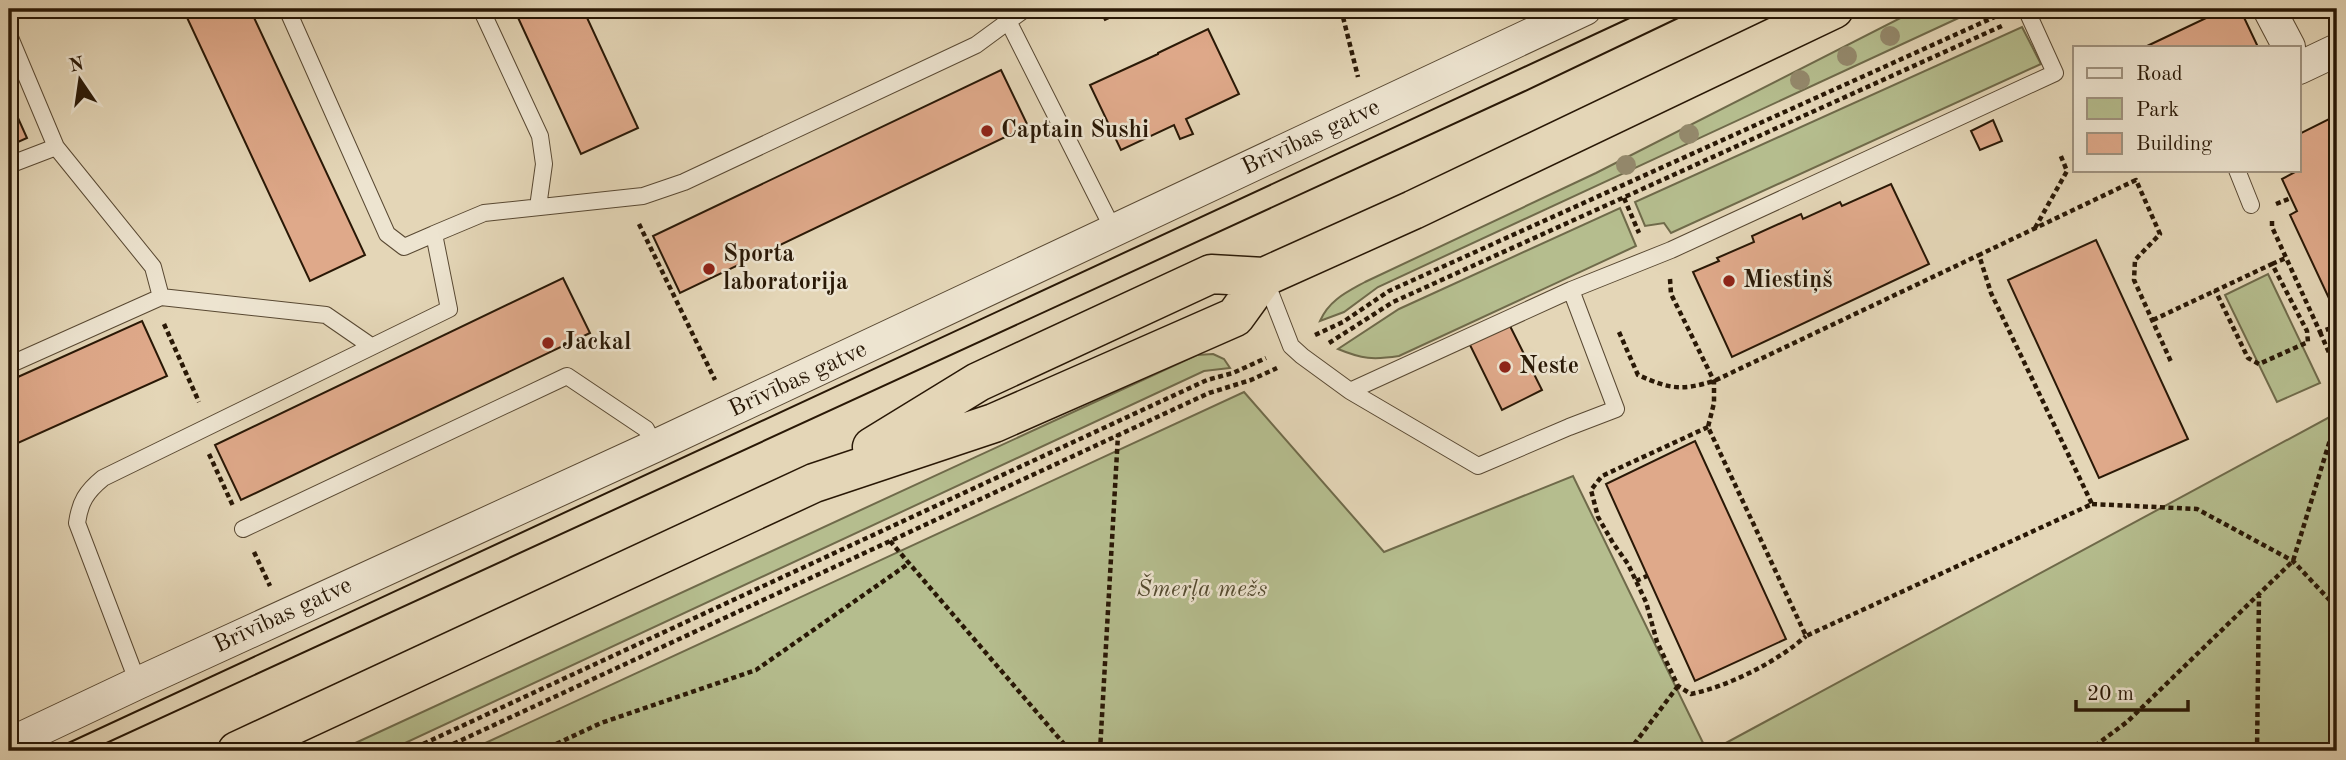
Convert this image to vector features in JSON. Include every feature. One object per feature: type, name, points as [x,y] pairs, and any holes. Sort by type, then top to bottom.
[{"type":"highway","points":[[237,751],[814,483],[994,423],[1234,317],[1264,277],[1426,204],[1834,9]]},
{"type":"street","name":"Brīvības gatve","points":[[9,744],[656,446],[1585,9]]},
{"type":"street","points":[[2269,9],[2288,46]]},
{"type":"street","points":[[2300,68],[2337,50]]},
{"type":"lane","points":[[287,9],[387,234],[404,247],[484,213],[643,196],[684,182],[976,45],[1005,15],[1025,9]]},
{"type":"lane","points":[[481,9],[540,136],[544,164],[538,207]]},
{"type":"lane","points":[[1350,391],[1571,290],[1671,250],[2055,73],[2022,10]]},
{"type":"lane","points":[[1005,15],[1114,232]]},
{"type":"lane","points":[[9,35],[56,147],[153,267],[157,299]]},
{"type":"lane","points":[[9,165],[56,147]]},
{"type":"lane","points":[[2238,172],[2251,205]]},
{"type":"lane","points":[[138,683],[77,523],[80,506],[87,491],[103,478],[449,309],[435,234]]},
{"type":"lane","points":[[1264,277],[1291,346],[1302,356],[1350,391],[1478,466],[1616,410],[1571,290]]},
{"type":"lane","points":[[9,365],[157,299],[326,314],[371,346]]},
{"type":"lane","points":[[243,529],[567,376],[646,429],[656,446]]},
{"type":"path","points":[[1342,9],[1359,82]]},
{"type":"path","points":[[438,751],[1209,393],[1251,380],[1353,330],[1393,303],[1624,198],[2022,10]]},
{"type":"path","points":[[1322,332],[1343,322],[1389,291],[2022,10]]},
{"type":"path","points":[[2035,229],[2067,170],[2060,154]]},
{"type":"path","points":[[1588,337],[1616,326],[1639,375],[1674,388],[1695,387],[1714,381],[2136,180],[2161,234],[2135,260],[2134,280],[2172,364]]},
{"type":"path","points":[[626,198],[716,382]]},
{"type":"path","points":[[1624,198],[1640,234],[1662,233],[1671,250],[1678,267],[1670,279],[1671,293],[1714,381],[1714,403],[1708,427],[1806,636]]},
{"type":"path","points":[[2273,205],[2291,198]]},
{"type":"path","points":[[2272,227],[2337,371]]},
{"type":"path","points":[[1979,255],[1991,293],[2092,504]]},
{"type":"path","points":[[2153,320],[2286,258]]},
{"type":"path","points":[[2215,290],[2248,358],[2259,364],[2308,342],[2307,331],[2272,264]]},
{"type":"path","points":[[157,299],[209,426]]},
{"type":"path","points":[[2320,332],[2337,326]]},
{"type":"path","points":[[408,751],[1207,380],[1245,368]]},
{"type":"path","points":[[2088,751],[2127,722],[2293,561],[2337,417]]},
{"type":"path","points":[[1708,427],[1601,476],[1591,490],[1598,517],[1612,543],[1628,564],[1646,601],[1657,642],[1678,686],[1691,694],[1712,690],[1787,653],[1806,636],[2092,504],[2197,509],[2293,561],[2337,608]]},
{"type":"path","points":[[1100,751],[1118,435]]},
{"type":"path","points":[[890,541],[1070,751]]},
{"type":"path","points":[[541,751],[601,723],[755,670],[908,564]]},
{"type":"path","points":[[1636,581],[1647,576]]},
{"type":"path","points":[[2257,751],[2259,596]]},
{"type":"path","points":[[1629,751],[1678,686]]},
{"type":"green space","points":[[1918,9],[1978,9],[1378,287],[1344,312],[1320,321],[1333,302],[1365,282],[1596,173]]},
{"type":"green space","points":[[2022,27],[2041,64],[1671,233],[1664,223],[1645,226],[1635,202]]},
{"type":"green space","points":[[1620,208],[1636,246],[1399,356],[1368,358],[1338,349],[1399,309]]},
{"type":"green space","points":[[2268,274],[2320,383],[2277,402],[2225,295]]},
{"type":"green space","points":[[1213,354],[1224,359],[1230,368],[1204,371],[388,751],[338,751],[1197,355]]},
{"type":"green space","name":"Šmerļa mežs","points":[[1244,392],[1384,552],[1573,476],[1707,751],[468,751]]},
{"type":"green space","points":[[2337,413],[2337,751],[1711,751]]},
{"type":"building","points":[[183,9],[250,9],[365,255],[310,281]]},
{"type":"building","points":[[514,9],[583,9],[638,128],[581,154]]},
{"type":"building","points":[[1099,9],[1128,9],[1105,20]]},
{"type":"building","points":[[2225,9],[2240,9],[2258,46],[2147,46]]},
{"type":"building","points":[[1208,29],[1239,94],[1186,119],[1193,134],[1180,139],[1174,125],[1121,150],[1090,85]]},
{"type":"building","points":[[1001,70],[1028,126],[680,293],[653,236]]},
{"type":"building","points":[[9,98],[27,138],[9,146]]},
{"type":"building","points":[[2337,115],[2337,308],[2334,309],[2290,215],[2297,211],[2282,179],[2300,172],[2300,134]]},
{"type":"building","points":[[1993,120],[2002,141],[1980,150],[1971,131]]},
{"type":"building","points":[[1891,184],[1929,264],[1732,357],[1693,272],[1754,242],[1752,236],[1801,214],[1803,219],[1840,202],[1842,206]]},
{"type":"building","points":[[2096,240],[2188,439],[2099,478],[2008,280]]},
{"type":"building","points":[[563,278],[590,333],[241,500],[215,445]]},
{"type":"building","points":[[142,321],[167,376],[9,447],[9,381]]},
{"type":"building","name":"Neste","points":[[1509,324],[1542,390],[1502,410],[1469,343]]},
{"type":"building","points":[[1695,441],[1786,639],[1695,681],[1606,484]]},
{"type":"tram line","points":[[51,751],[1649,9]]},
{"type":"tram line","points":[[89,751],[1523,92],[1697,9]]},
{"type":"place","name":"Captain Sushi","points":[[987,131]]},
{"type":"place","name":"Sporta laboratorija","points":[[709,269]]},
{"type":"place","name":"Miestiņš","points":[[1729,281]]},
{"type":"place","name":"Jackal","points":[[548,343]]},
{"type":"place","name":"Neste","points":[[1505,367]]}]
